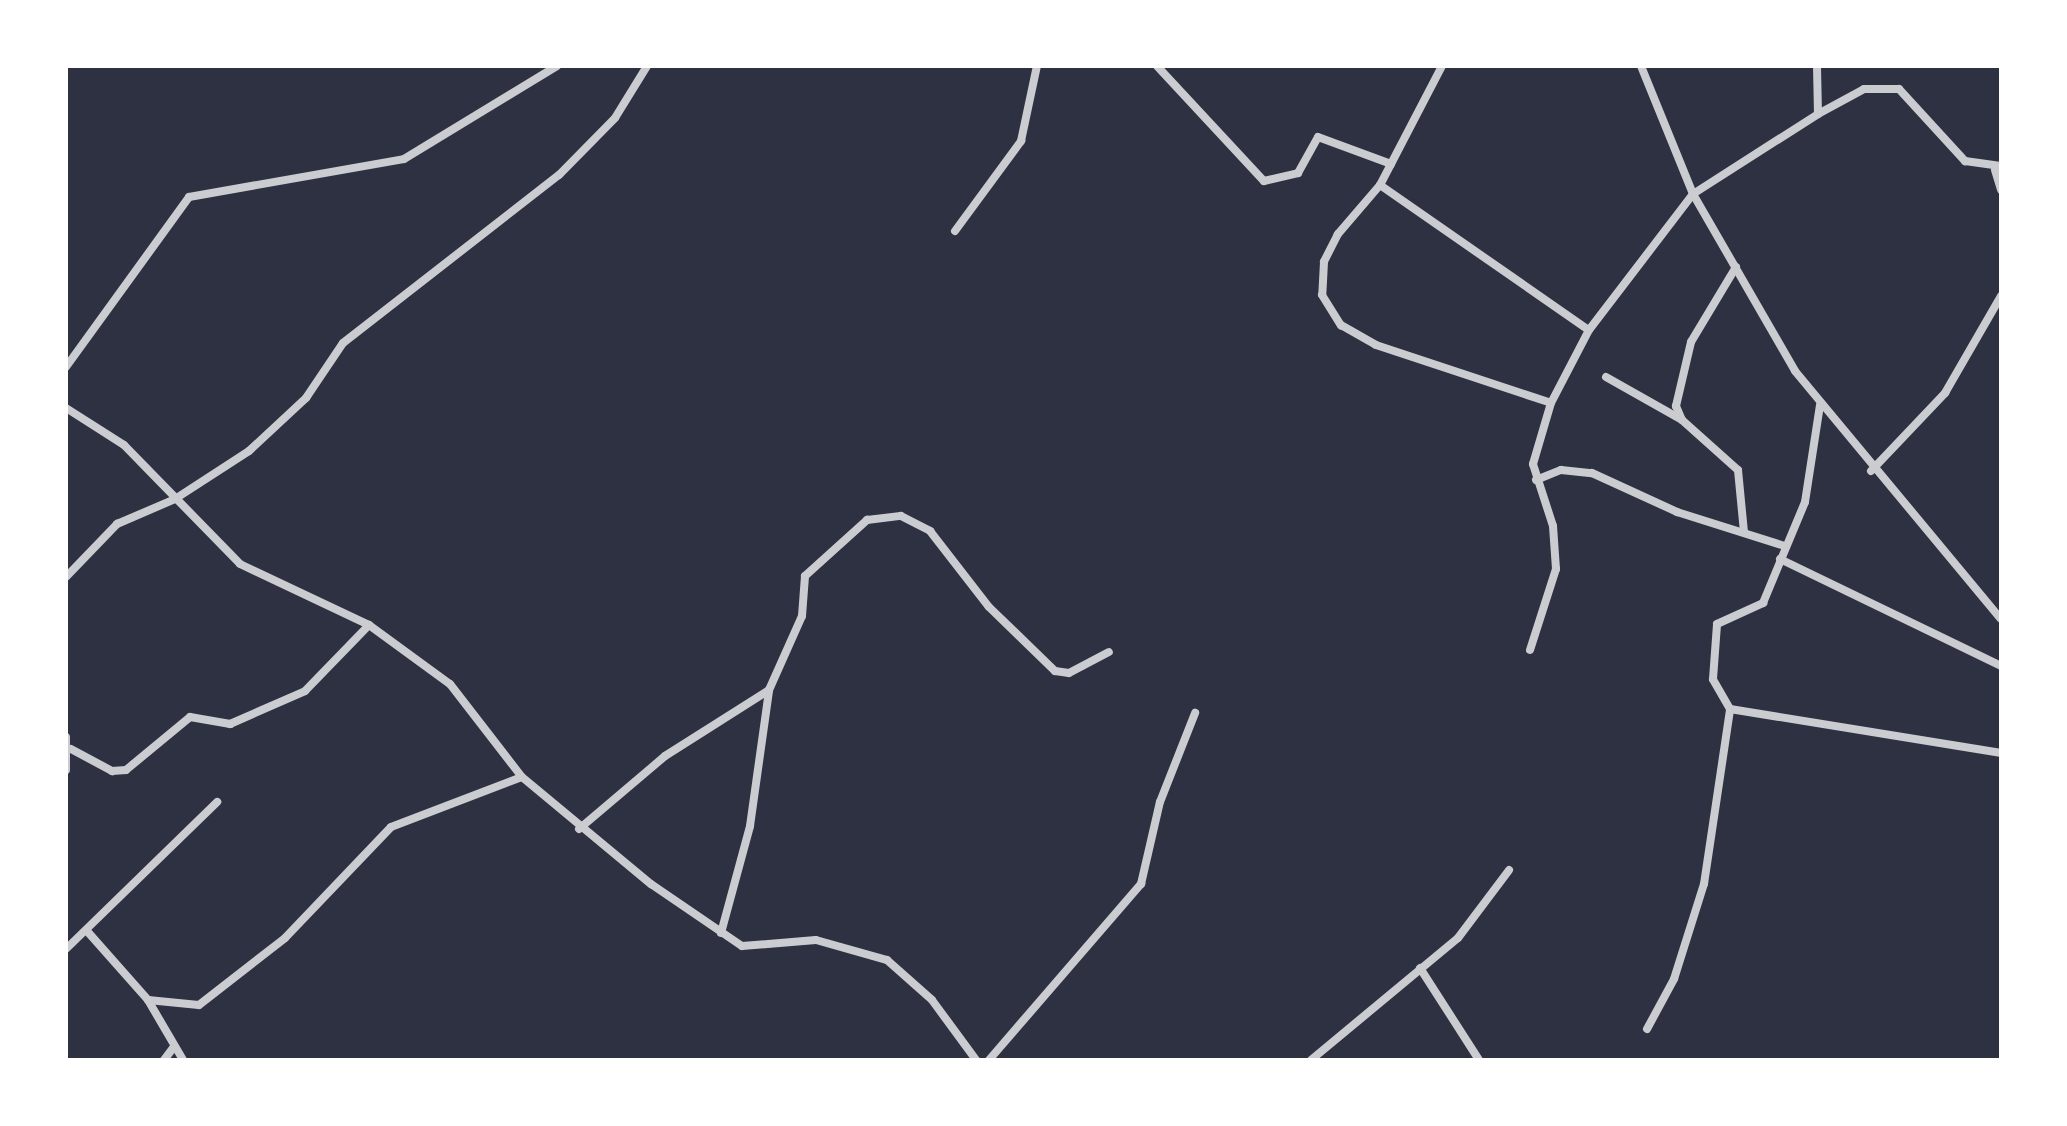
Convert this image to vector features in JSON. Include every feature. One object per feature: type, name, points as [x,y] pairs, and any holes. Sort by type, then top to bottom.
[{"type":"street","points":[[66,367],[189,197],[404,159],[557,66]]},
{"type":"street","points":[[66,577],[117,524],[175,499],[275,428],[364,325],[559,175],[615,118],[647,66]]},
{"type":"street","points":[[955,231],[1021,141],[1037,66]]},
{"type":"street","points":[[1157,66],[1264,181],[1298,173],[1318,137],[1391,164]]},
{"type":"street","points":[[1442,66],[1380,185],[1324,262],[1328,311],[1413,361],[1517,386],[1551,403]]},
{"type":"street","points":[[1641,66],[1693,194],[1820,404],[1871,471],[2001,619]]},
{"type":"street","points":[[1817,66],[1818,114]]},
{"type":"street","points":[[1530,650],[1557,547],[1536,480],[1533,446],[1551,403],[1589,330],[1693,194],[1818,114],[1864,89],[1899,89],[1956,154],[1998,168],[2001,190]]},
{"type":"street","points":[[1380,185],[1589,330]]},
{"type":"street","points":[[1682,420],[1679,375],[1704,314],[1736,267]]},
{"type":"street","points":[[1871,471],[1945,393],[2001,296]]},
{"type":"street","points":[[1606,377],[1682,420],[1738,470],[1744,532]]},
{"type":"street","points":[[1647,1029],[1674,979],[1704,884],[1730,709],[1713,679],[1717,624],[1756,611],[1811,482],[1820,404]]},
{"type":"street","points":[[66,408],[124,445],[240,564],[369,625],[450,684],[522,777],[579,829],[721,933],[754,949],[816,940],[887,960],[932,1000],[976,1060]]},
{"type":"street","points":[[1536,480],[1561,470],[1592,473],[1677,512],[1785,546]]},
{"type":"street","points":[[721,933],[750,826],[769,690],[802,616],[805,576],[882,515],[930,531],[989,607],[1055,671],[1069,673],[1109,652]]},
{"type":"street","points":[[1780,559],[2001,666]]},
{"type":"street","points":[[71,749],[112,771],[126,770],[190,717],[230,724],[305,691],[369,625]]},
{"type":"street","points":[[579,829],[665,756],[769,690]]},
{"type":"street","points":[[1730,709],[2001,753]]},
{"type":"street","points":[[989,1060],[1141,884],[1160,802],[1195,713]]},
{"type":"street","points":[[66,737],[71,749],[66,770]]},
{"type":"street","points":[[148,1000],[182,1008],[218,995],[285,938],[391,827],[522,777]]},
{"type":"street","points":[[66,949],[217,802]]},
{"type":"street","points":[[1311,1060],[1458,938],[1509,870]]},
{"type":"street","points":[[87,931],[148,1000],[173,1048],[183,1060]]},
{"type":"street","points":[[1420,968],[1479,1060]]},
{"type":"street","points":[[164,1060],[173,1048]]}]
